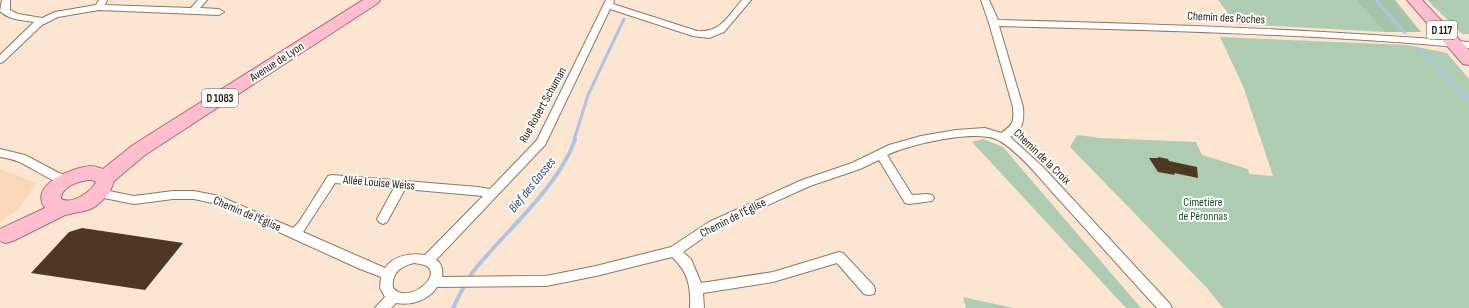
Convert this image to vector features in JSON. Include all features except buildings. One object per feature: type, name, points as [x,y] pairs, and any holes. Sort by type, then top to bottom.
[{"type":"main road","name":"Avenue de Lyon","points":[[57,205],[83,204],[100,182],[140,150],[373,0]]},
{"type":"main road","name":"D 117","points":[[1414,0],[1462,45],[1469,60]]},
{"type":"main road","points":[[3,237],[57,205],[52,193],[60,184],[67,180],[83,174],[100,182]]},
{"type":"street","points":[[6,0],[5,11],[14,16],[43,21]]},
{"type":"street","points":[[193,11],[203,0]]},
{"type":"street","points":[[610,3],[696,34],[709,35],[720,30],[747,0]]},
{"type":"street","name":"Chemin de la Croix","points":[[985,0],[994,22],[1018,107],[1019,122],[1013,130],[1002,137],[1039,170],[1165,308]]},
{"type":"street","name":"Rue Robert Schuman","points":[[428,260],[541,142],[610,3]]},
{"type":"street","points":[[0,60],[39,23],[55,15],[101,4],[219,12]]},
{"type":"street","name":"Chemin des Poches","points":[[994,22],[1167,27],[1411,40],[1462,45]]},
{"type":"street","name":"Chemin de l'Église","points":[[434,282],[473,283],[546,281],[596,271],[674,251],[713,225],[806,182],[856,166],[893,148],[921,140],[956,134],[985,132],[1002,137]]},
{"type":"street","points":[[0,153],[21,158],[55,176],[67,180]]},
{"type":"street","points":[[881,154],[909,200],[928,198]]},
{"type":"street","name":"Allée Louise Weiss","points":[[294,234],[303,225],[332,180],[478,191],[492,194]]},
{"type":"street","name":"Chemin de l'Église","points":[[100,182],[134,200],[173,195],[194,195],[219,200],[259,216],[294,234],[388,274]]},
{"type":"street","points":[[383,219],[401,185]]},
{"type":"street","points":[[674,251],[687,263],[697,289],[697,308]]},
{"type":"street","points":[[697,289],[773,277],[839,257],[869,290]]},
{"type":"street","points":[[414,258],[428,260],[433,263],[437,276],[430,288],[416,297],[400,299],[388,293],[385,287],[385,281],[388,274],[399,263],[414,258]]},
{"type":"street","points":[[382,308],[394,297]]},
{"type":"shaded area","points":[[0,169],[36,183],[18,210],[0,222]]},
{"type":"green space","points":[[1218,0],[1355,0],[1385,32],[1236,24]]},
{"type":"green space","points":[[1355,0],[1395,0],[1421,32],[1385,32]]},
{"type":"green space","points":[[1427,0],[1469,0],[1469,34],[1462,34]]},
{"type":"green space","name":"Cimetière de Péronnas","points":[[1220,37],[1407,45],[1447,53],[1469,79],[1469,308],[1223,308],[1207,288],[1070,147],[1077,135],[1101,138],[1196,142],[1202,155],[1248,169],[1249,174],[1273,176],[1243,86]]},
{"type":"green space","points":[[983,139],[1003,147],[1141,308],[1126,308],[972,142]]},
{"type":"green space","points":[[963,297],[1013,308],[966,308]]},
{"type":"waterway","points":[[1376,0],[1405,33]]},
{"type":"waterway","name":"Bief des Gasses","points":[[574,140],[588,95],[624,19]]},
{"type":"waterway","points":[[1417,48],[1437,66],[1447,80],[1456,87],[1469,102]]},
{"type":"waterway","name":"Bief des Gasses","points":[[453,308],[463,287],[472,273],[532,206],[558,173],[568,156],[575,139]]}]
